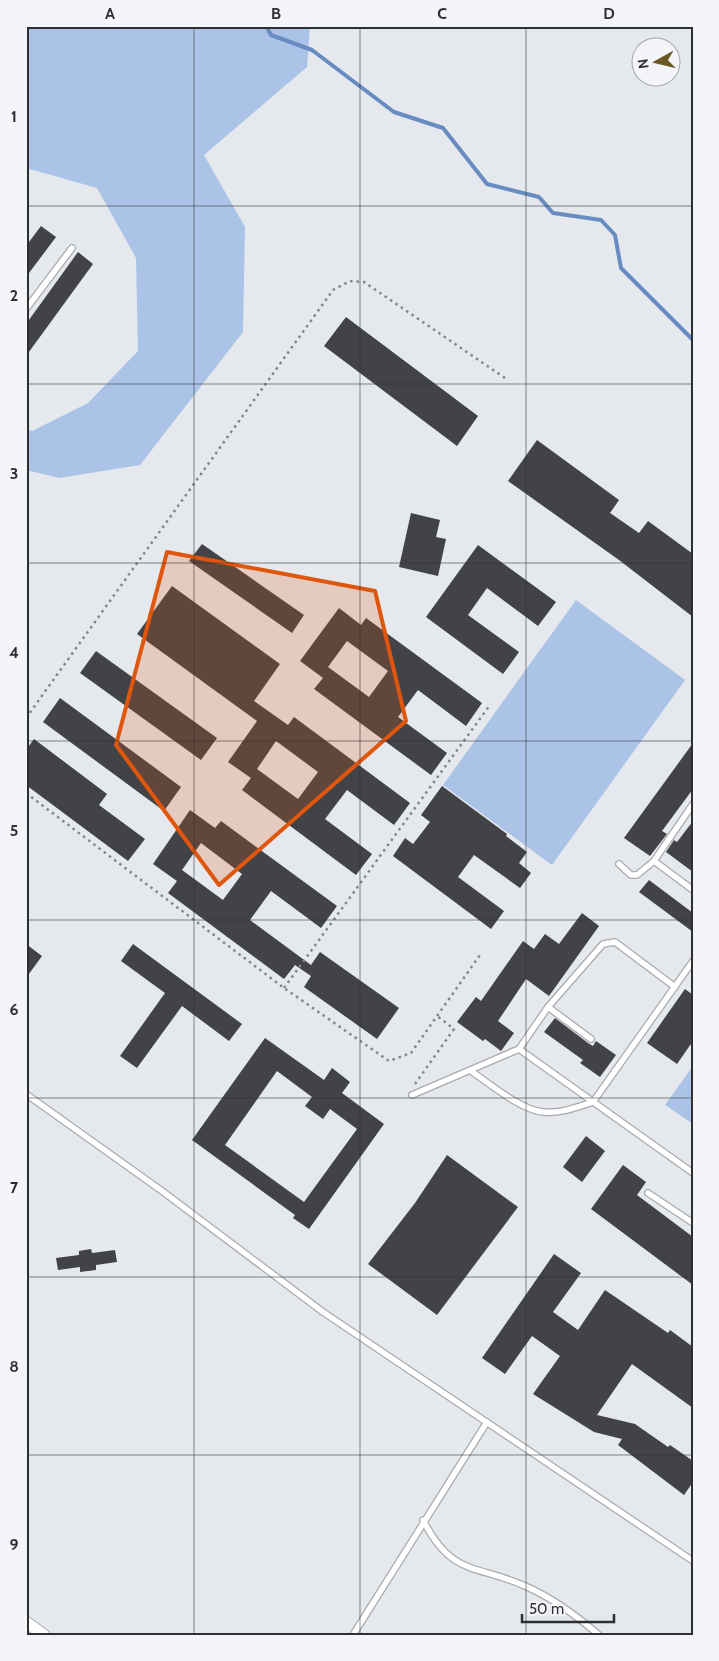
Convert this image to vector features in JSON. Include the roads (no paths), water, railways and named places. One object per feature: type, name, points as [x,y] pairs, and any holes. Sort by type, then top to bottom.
[{"type":"street","points":[[26,1622],[44,1635]]},
{"type":"lane","points":[[26,309],[72,248]]},
{"type":"lane","points":[[620,864],[631,875],[637,875],[654,861],[693,804]]},
{"type":"lane","points":[[654,861],[693,890]]},
{"type":"lane","points":[[412,1095],[472,1071],[519,1049],[548,1007],[603,944],[615,942],[675,987]]},
{"type":"lane","points":[[472,1071],[528,1108],[544,1112],[568,1110],[593,1102],[693,961]]},
{"type":"lane","points":[[548,1007],[591,1039]]},
{"type":"lane","points":[[519,1049],[693,1173]]},
{"type":"lane","points":[[26,1094],[162,1191],[324,1312],[693,1561]]},
{"type":"lane","points":[[648,1193],[693,1223]]},
{"type":"lane","points":[[353,1635],[423,1520],[487,1422]]},
{"type":"lane","points":[[423,1520],[433,1539],[446,1555],[468,1567],[526,1586],[582,1621],[599,1635]]},
{"type":"waterway","points":[[266,26],[271,35],[312,50],[394,112],[443,128],[487,184],[539,197],[553,213],[601,220],[615,235],[621,268],[693,340]]}]
